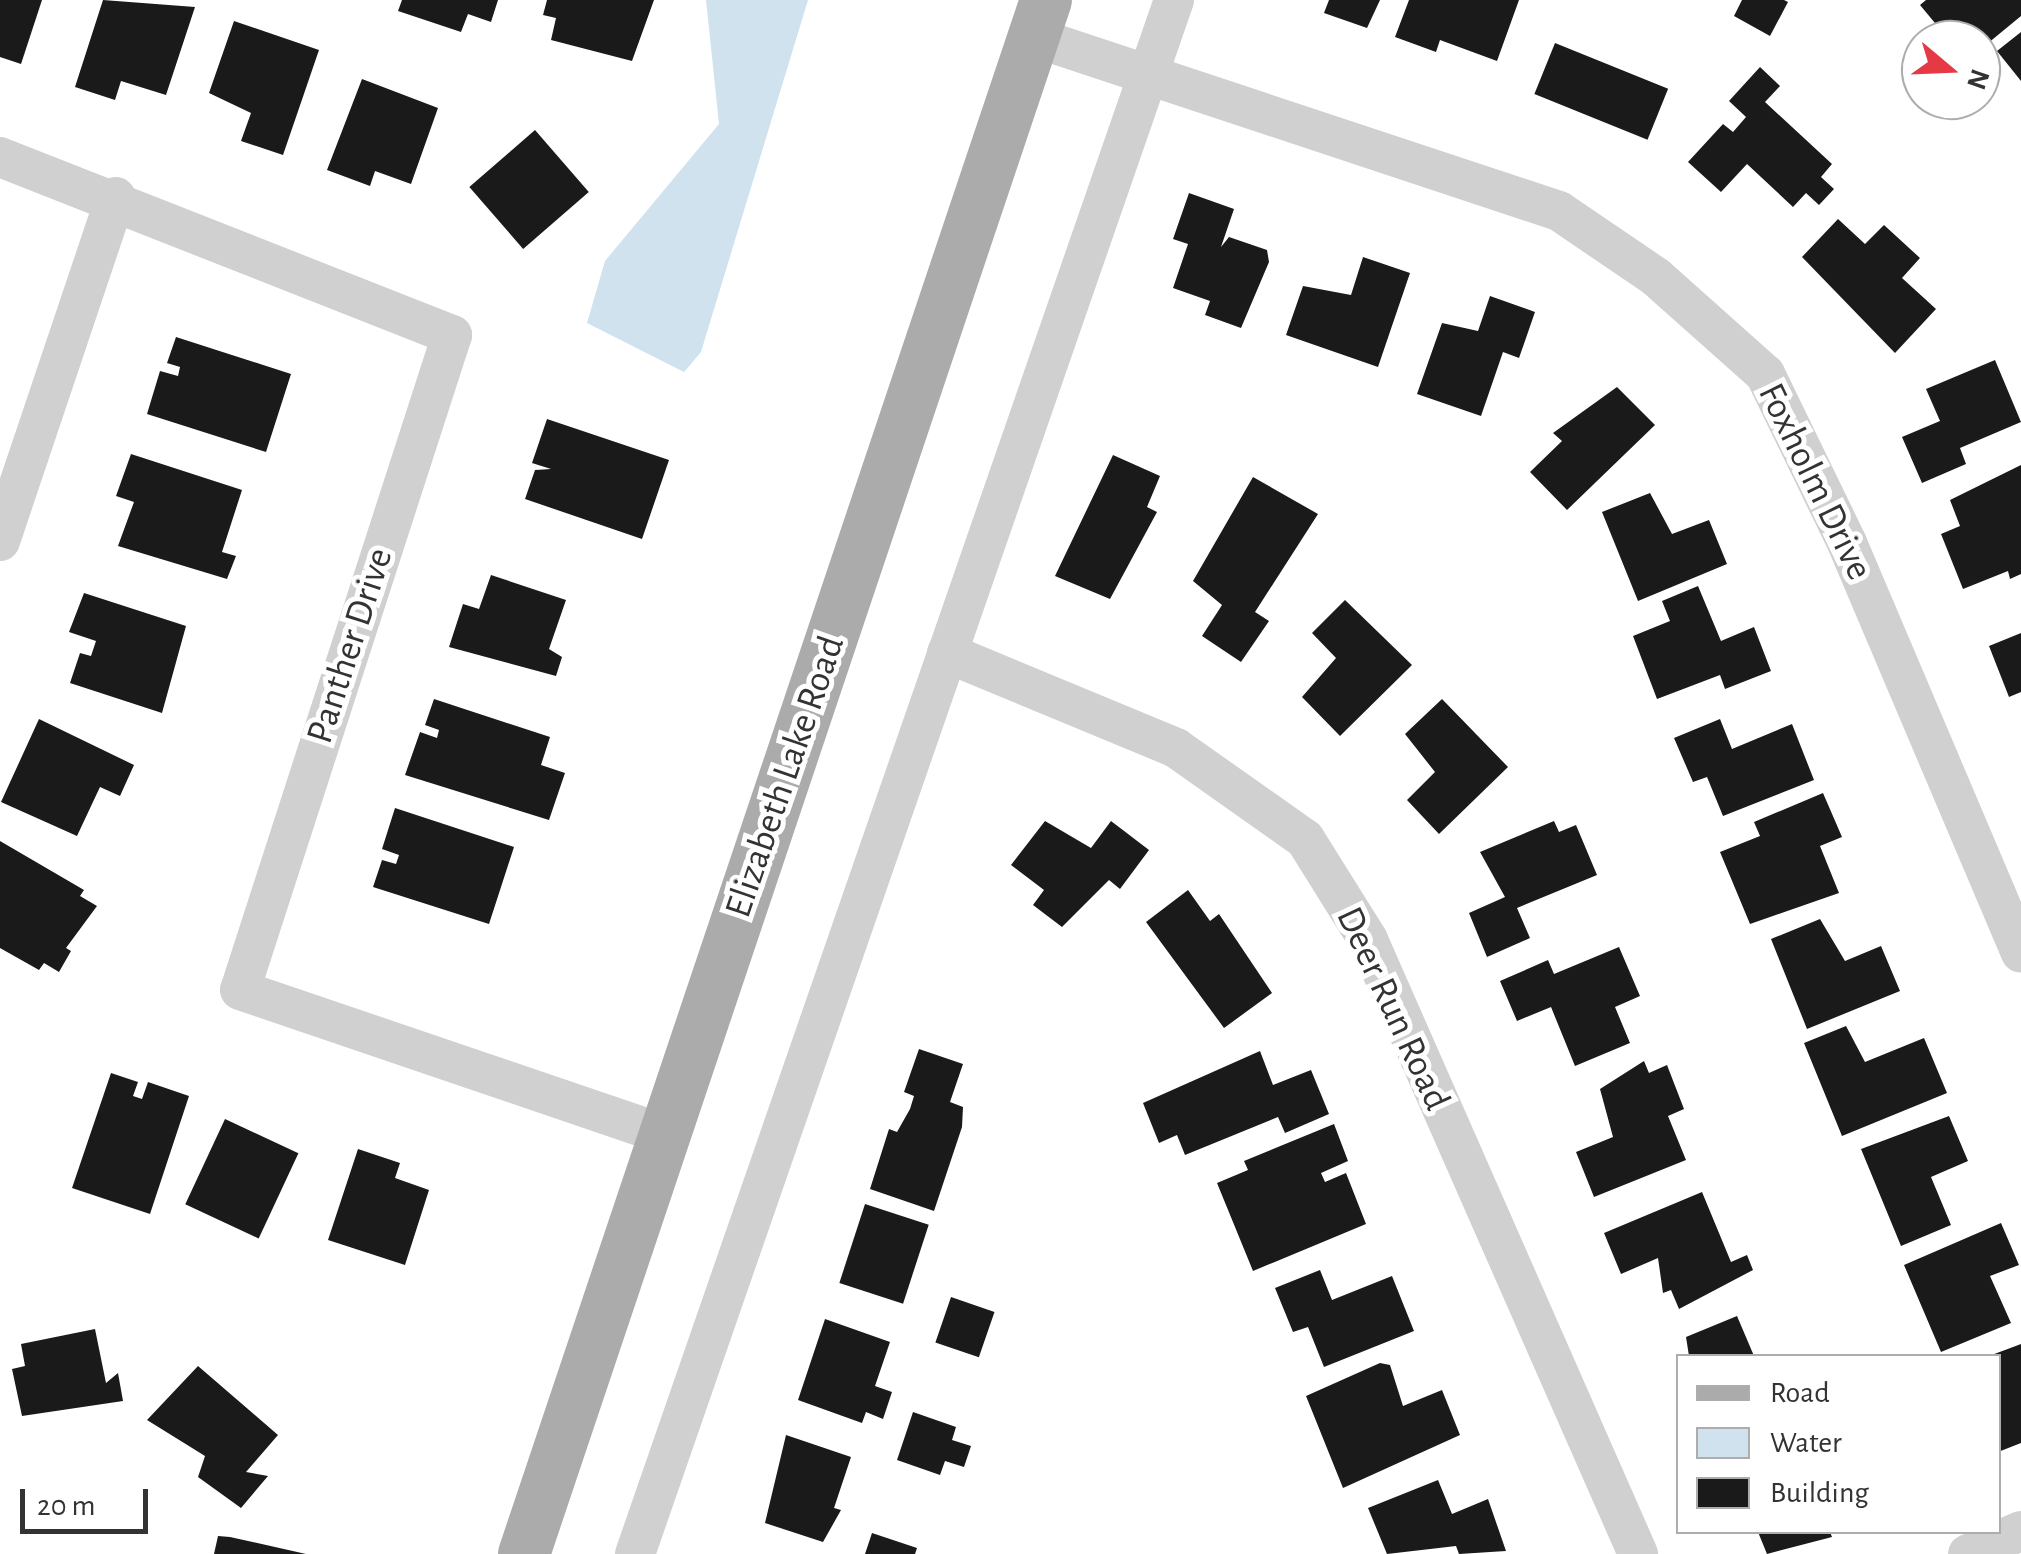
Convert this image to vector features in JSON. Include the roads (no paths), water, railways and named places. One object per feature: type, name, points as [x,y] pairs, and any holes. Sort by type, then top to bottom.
[{"type":"main road","name":"Elizabeth Lake Road","points":[[524,1554],[1040,18]]},
{"type":"street","points":[[635,1554],[1174,0]]},
{"type":"street","name":"Foxholm Drive","points":[[1040,18],[1148,75],[1559,212],[1656,277],[1766,374],[1847,542],[2021,953]]},
{"type":"street","name":"Panther Drive","points":[[0,158],[116,198],[452,335],[240,990],[666,1135]]},
{"type":"street","points":[[0,540],[116,198]]},
{"type":"street","name":"Deer Run Road","points":[[947,654],[1176,748],[1304,839],[1368,940],[1638,1554]]},
{"type":"street","points":[[1968,1554],[2021,1531]]},
{"type":"water","points":[[706,0],[808,0],[701,352],[684,372],[587,323],[605,261],[719,124]]}]
